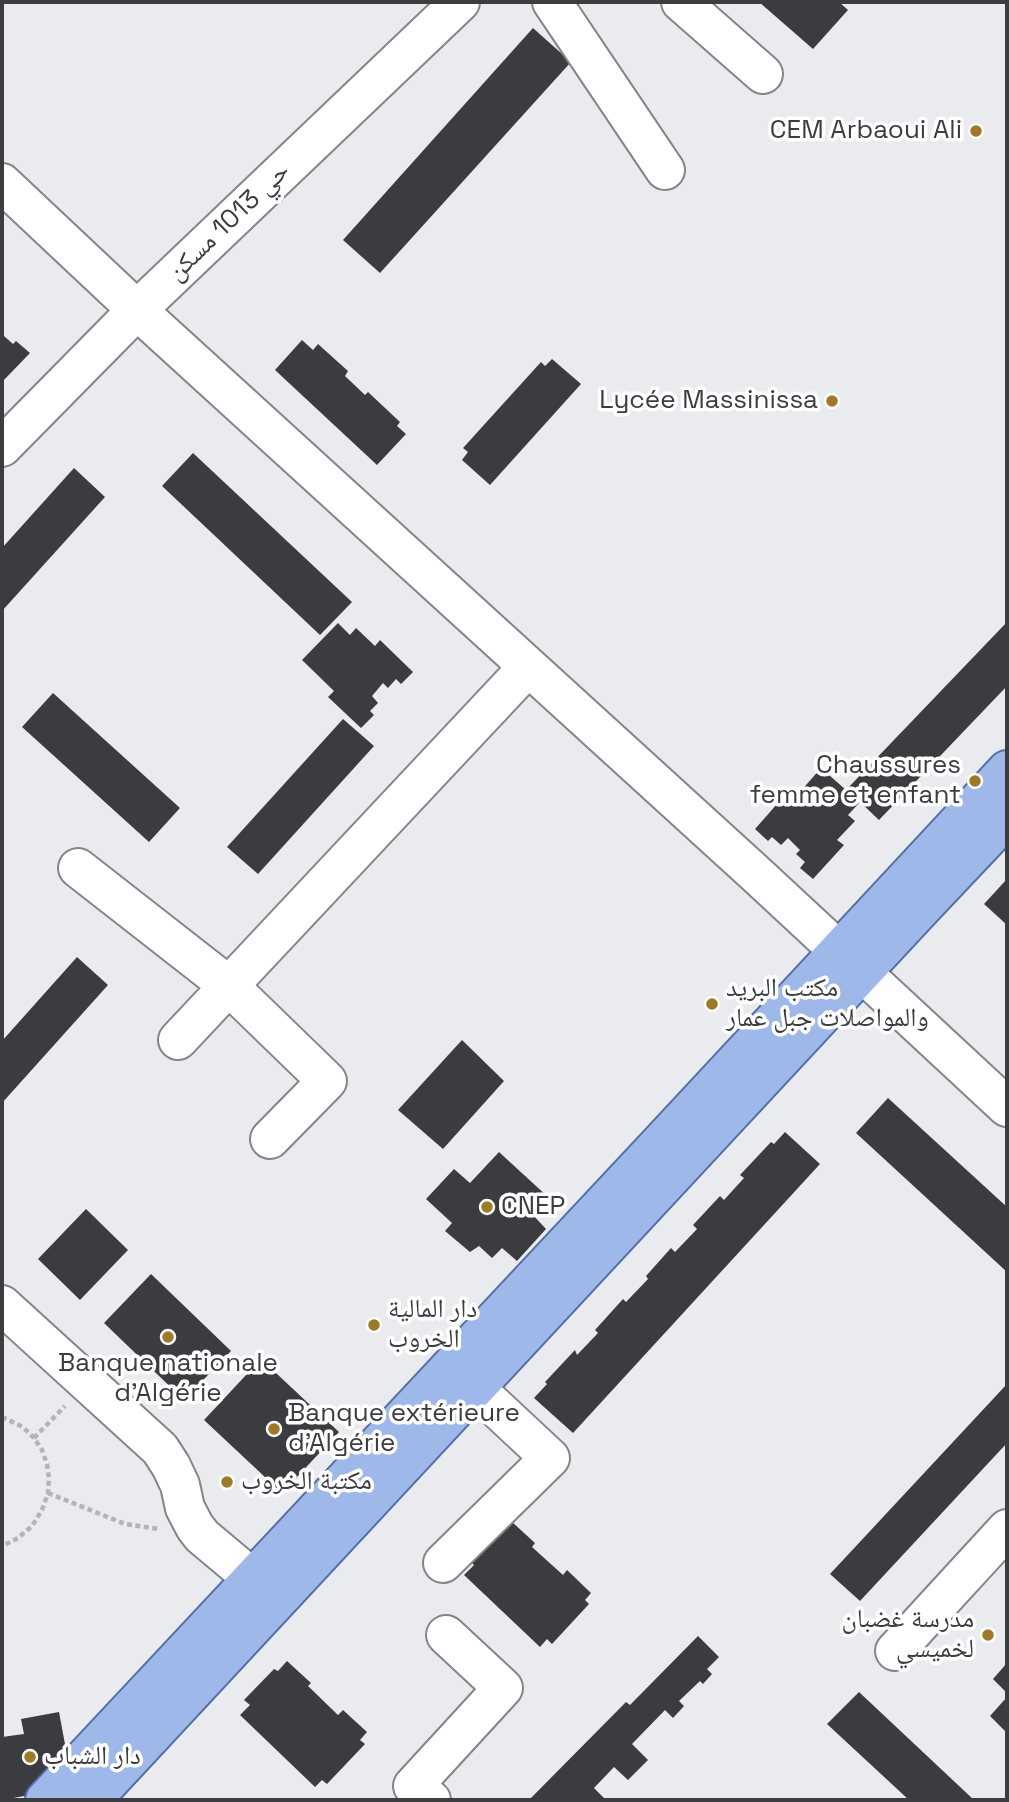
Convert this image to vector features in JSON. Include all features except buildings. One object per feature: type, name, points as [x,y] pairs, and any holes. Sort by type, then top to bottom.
[{"type":"main road","points":[[92,1800],[475,1388],[850,961],[1007,770]]},
{"type":"main road","points":[[45,1800],[650,1154],[850,961],[1007,818]]},
{"type":"street","name":"حي 1013 مسكن","points":[[2,447],[137,310],[460,2]]},
{"type":"street","points":[[552,2],[665,170]]},
{"type":"street","points":[[681,2],[763,74]]},
{"type":"street","points":[[2,183],[137,310],[1007,1107]]},
{"type":"street","points":[[178,1040],[528,667]]},
{"type":"street","points":[[78,868],[229,986],[327,1081],[270,1139]]},
{"type":"street","points":[[2,1305],[159,1449],[180,1485],[185,1508],[195,1527],[251,1578]]},
{"type":"street","points":[[443,1563],[550,1458],[475,1388]]},
{"type":"street","points":[[895,1651],[1007,1529]]},
{"type":"street","points":[[415,1795],[503,1688],[446,1635]]},
{"type":"path","points":[[34,1438],[87,1383]]},
{"type":"path","points":[[2,1417],[23,1427],[34,1438],[42,1450],[49,1478],[48,1493],[42,1510],[32,1526],[18,1538],[2,1546]]},
{"type":"path","points":[[48,1493],[133,1526],[171,1529],[195,1527]]},
{"type":"place","name":"CEM Arbaoui Ali","points":[[976,131]]},
{"type":"place","name":"Lycée Massinissa","points":[[832,401]]},
{"type":"place","name":"Chaussures femme et enfant","points":[[975,781]]},
{"type":"place","name":"مكتب البريد والمواصلات جبل عمار","points":[[712,1004]]},
{"type":"place","name":"CNEP","points":[[487,1207]]},
{"type":"place","name":"دار المالية الخروب","points":[[374,1325]]},
{"type":"place","name":"Banque nationale d'Algérie","points":[[168,1337]]},
{"type":"place","name":"Banque extérieure d'Algérie","points":[[274,1429]]},
{"type":"place","name":"مكتبة الخروب","points":[[227,1482]]},
{"type":"place","name":"مدرسة غضبان لخميسي","points":[[988,1635]]},
{"type":"place","name":"دار الشباب","points":[[30,1757]]}]
